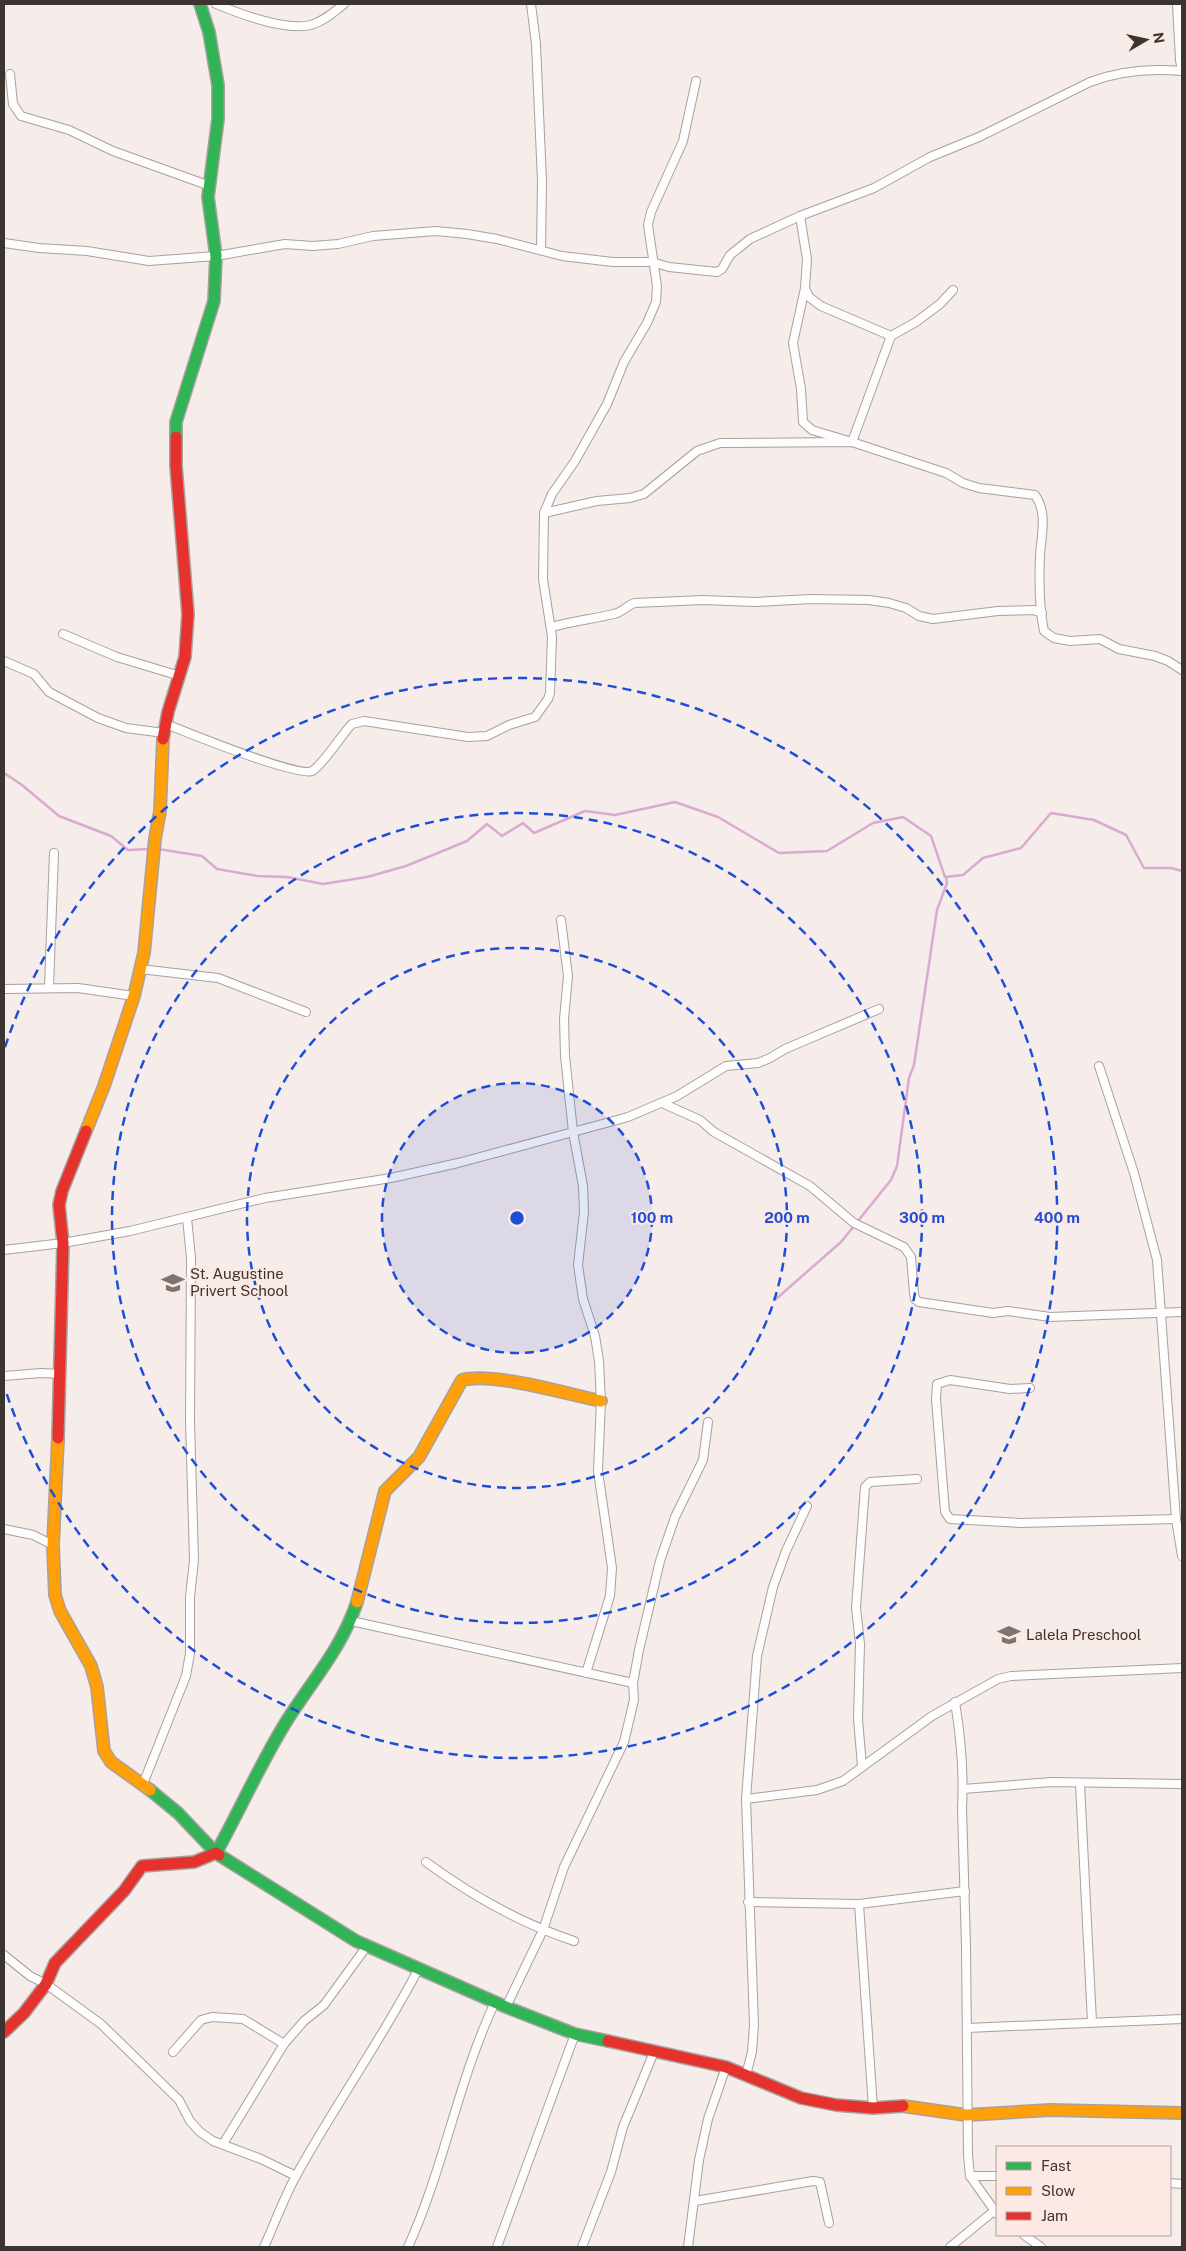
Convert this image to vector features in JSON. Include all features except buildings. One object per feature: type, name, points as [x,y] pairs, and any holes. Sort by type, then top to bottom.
[{"type":"street","points":[[200,4],[209,32],[218,85],[218,119],[209,211],[216,256],[214,301],[204,338],[190,373],[176,422],[176,466],[188,614],[186,657],[165,728],[160,811],[154,839],[155,854],[140,968],[134,996],[104,1086],[62,1190],[59,1205],[63,1243],[61,1374],[53,1545],[55,1595],[60,1611],[91,1666],[97,1687],[104,1751],[111,1762],[143,1784],[178,1813],[216,1853],[284,1897],[367,1946],[444,1978],[506,2007],[575,2034],[726,2067],[801,2098],[836,2105],[873,2108],[904,2106],[966,2115],[1050,2110],[1182,2113]]},
{"type":"street","points":[[216,4],[234,11],[298,26],[310,25],[324,20],[344,4]]},
{"type":"street","points":[[531,4],[536,44],[542,181],[541,250]]},
{"type":"street","points":[[4,243],[39,248],[87,251],[149,261],[216,256],[285,244],[320,246],[373,236],[436,231],[466,234],[562,256],[613,262],[652,262],[669,267],[717,272],[722,269],[730,255],[750,239],[800,216],[874,188],[949,148],[979,137],[1105,76],[1144,70],[1182,71],[1177,4]]},
{"type":"street","points":[[10,74],[13,104],[21,116],[70,130],[113,151],[210,186]]},
{"type":"street","points":[[4,661],[34,674],[49,692],[98,718],[126,728],[165,728],[278,766],[305,772],[315,769],[352,724],[357,722],[386,724],[468,737],[486,736],[509,725],[535,717],[543,708],[550,693],[552,627],[543,579],[544,513],[552,494],[575,461],[607,404],[624,362],[647,323],[656,302],[657,286],[648,225],[651,212],[683,141],[696,81]]},
{"type":"street","points":[[800,216],[807,259],[804,288],[793,343],[801,389],[803,422],[812,430],[946,473],[963,483],[979,488],[1035,495],[1040,502],[1043,516],[1040,557],[1044,631],[1054,638],[1070,641],[1100,639],[1119,650],[1155,656],[1182,670]]},
{"type":"street","points":[[804,288],[809,297],[820,306],[891,336]]},
{"type":"street","points":[[852,442],[891,336],[916,322],[940,304],[953,290]]},
{"type":"street","points":[[544,513],[597,501],[630,498],[644,494],[697,451],[714,445],[852,442]]},
{"type":"street","points":[[552,627],[571,621],[616,614],[629,604],[703,600],[755,602],[812,599],[869,600],[906,608],[919,616],[933,619],[998,611],[1034,610],[1042,613]]},
{"type":"street","points":[[62,634],[117,657],[180,676]]},
{"type":"street","points":[[49,987],[54,854]]},
{"type":"street","points":[[561,920],[567,964],[564,1019],[565,1056],[573,1132],[583,1186],[584,1212],[578,1265],[583,1299],[595,1336],[599,1361],[601,1402],[598,1471],[612,1555],[612,1582],[606,1610],[599,1626],[586,1673]]},
{"type":"street","points":[[140,968],[218,978],[306,1012]]},
{"type":"street","points":[[4,989],[78,988],[134,996]]},
{"type":"street","points":[[4,1250],[63,1243],[187,1218],[264,1198],[392,1178],[458,1163],[628,1117],[677,1096],[726,1066],[758,1063],[785,1049],[879,1009]]},
{"type":"street","points":[[1099,1066],[1134,1173],[1156,1260],[1176,1519],[1182,1556]]},
{"type":"street","points":[[662,1103],[700,1120],[714,1132],[810,1186],[854,1223],[904,1247],[910,1257],[915,1299],[920,1302],[993,1313],[1008,1312],[1050,1317],[1160,1315],[1182,1312]]},
{"type":"street","points":[[143,1784],[186,1676],[190,1653],[190,1597],[194,1560],[190,1422],[191,1258],[187,1218]]},
{"type":"street","points":[[4,1376],[41,1373],[61,1374]]},
{"type":"street","points":[[4,2032],[24,2013],[46,1984],[55,1963],[124,1892],[142,1866],[194,1862],[216,1853],[288,1719],[335,1652],[351,1621],[363,1585],[386,1490],[391,1483],[411,1468],[419,1457],[462,1380],[471,1376],[499,1380],[601,1402]]},
{"type":"street","points":[[1030,1388],[1010,1389],[950,1380],[937,1384],[936,1400],[945,1512],[950,1519],[1012,1523],[1176,1519]]},
{"type":"street","points":[[506,2007],[543,1930],[564,1867],[624,1742],[634,1700],[633,1683],[660,1561],[675,1516],[704,1460],[708,1422]]},
{"type":"street","points":[[862,1766],[858,1719],[860,1644],[856,1608],[865,1487],[870,1482],[917,1479]]},
{"type":"street","points":[[746,2075],[752,2052],[754,2025],[748,1902],[746,1799],[757,1656],[773,1587],[807,1506]]},
{"type":"street","points":[[4,1529],[33,1535],[53,1545]]},
{"type":"street","points":[[351,1621],[633,1683]]},
{"type":"street","points":[[746,1799],[817,1790],[843,1781],[954,1702],[987,1684],[1011,1676],[1182,1668]]},
{"type":"street","points":[[950,2247],[996,2213],[970,2176],[966,2115],[963,1789],[961,1738],[954,1702]]},
{"type":"street","points":[[963,1789],[1052,1782],[1080,1784],[1182,1784]]},
{"type":"street","points":[[1080,1784],[1092,2022]]},
{"type":"street","points":[[426,1862],[480,1899],[543,1930],[574,1941]]},
{"type":"street","points":[[748,1902],[860,1904],[965,1892]]},
{"type":"street","points":[[860,1904],[873,2108]]},
{"type":"street","points":[[223,2144],[284,2044],[304,2021],[324,2005],[367,1946]]},
{"type":"street","points":[[4,1955],[30,1976],[46,1984],[101,2024],[179,2100],[190,2121],[200,2132],[296,2176]]},
{"type":"street","points":[[264,2247],[296,2176],[363,2062],[396,2012],[419,1968]]},
{"type":"street","points":[[408,2247],[429,2200],[468,2073],[495,2002]]},
{"type":"street","points":[[173,2052],[201,2020],[212,2017],[243,2019],[284,2044]]},
{"type":"street","points":[[966,2028],[1182,2019]]},
{"type":"street","points":[[497,2247],[575,2034]]},
{"type":"street","points":[[582,2247],[611,2172],[623,2127],[654,2052]]},
{"type":"street","points":[[688,2247],[699,2160],[708,2119],[726,2067]]},
{"type":"street","points":[[970,2176],[996,2176]]},
{"type":"street","points":[[695,2201],[820,2182],[829,2223]]},
{"type":"street","points":[[1026,2236],[1042,2247]]},
{"type":"waterway","points":[[4,773],[22,785],[59,816],[111,836],[128,850],[150,849]]},
{"type":"waterway","points":[[158,849],[202,856],[217,869],[257,876],[287,877],[323,884],[367,877],[406,866],[467,841],[487,824],[502,836],[523,823],[534,833],[585,811],[615,815],[675,802],[718,817],[779,853],[827,851],[873,823],[903,817],[931,836],[945,877],[963,875],[983,858],[1021,848],[1051,813],[1094,820],[1126,835],[1144,868],[1171,868],[1182,871]]},
{"type":"waterway","points":[[776,1299],[841,1242],[891,1180],[897,1166],[909,1078],[914,1065],[937,910],[947,883],[946,877]]},
{"type":"traffic: fast","points":[[176,437],[176,422],[214,301],[216,256],[208,197],[218,119],[218,85],[209,32],[200,4]]},
{"type":"traffic: fast","points":[[150,1790],[178,1813],[216,1853],[277,1738],[335,1650],[351,1619],[357,1602]]},
{"type":"traffic: fast","points":[[219,1855],[356,1941],[506,2007],[575,2034],[608,2041]]},
{"type":"traffic: slow","points":[[86,1131],[104,1086],[134,996],[144,953],[155,839],[160,811],[163,739]]},
{"type":"traffic: slow","points":[[357,1602],[385,1491],[419,1457],[462,1380],[476,1378],[511,1381],[601,1401]]},
{"type":"traffic: slow","points":[[58,1438],[53,1545],[55,1595],[60,1611],[91,1666],[97,1687],[104,1751],[111,1762],[150,1790]]},
{"type":"traffic: slow","points":[[903,2106],[966,2115],[1050,2110],[1182,2113]]},
{"type":"traffic: jam","points":[[163,739],[168,712],[185,657],[188,614],[176,466],[176,437]]},
{"type":"traffic: jam","points":[[58,1438],[63,1243],[59,1205],[62,1191],[86,1131]]},
{"type":"traffic: jam","points":[[4,2032],[24,2013],[46,1984],[55,1963],[124,1891],[142,1866],[194,1862],[216,1853],[219,1855]]},
{"type":"traffic: jam","points":[[608,2041],[726,2067],[801,2098],[836,2105],[873,2108],[903,2106]]},
{"type":"place","name":"St. Augustine Privert School","points":[[173,1283]]},
{"type":"place","name":"Lalela Preschool","points":[[1009,1635]]}]
